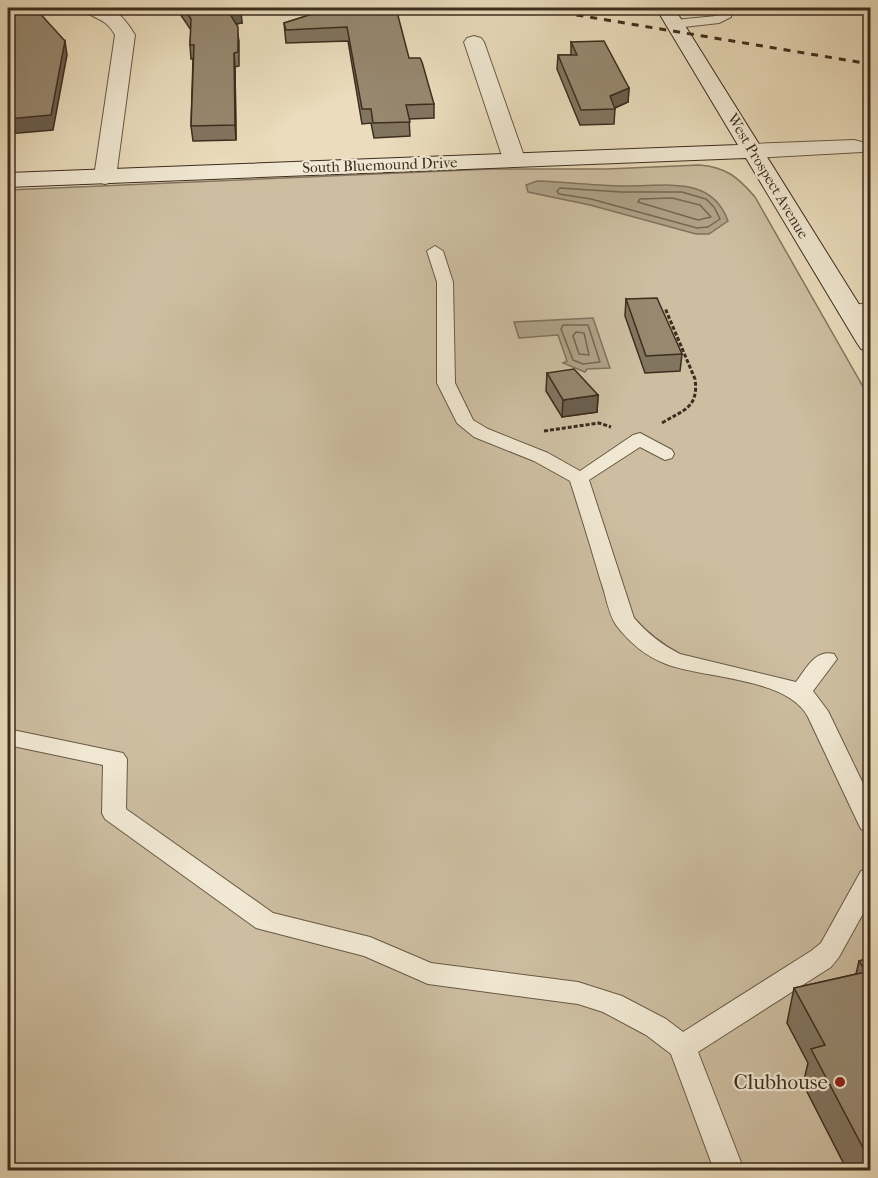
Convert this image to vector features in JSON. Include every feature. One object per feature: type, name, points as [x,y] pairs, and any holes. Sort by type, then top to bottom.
[{"type":"main road","points":[[91,8],[110,14],[119,23],[125,35],[105,177]]},
{"type":"main road","name":"West Prospect Avenue","points":[[670,16],[752,151],[865,323]]},
{"type":"main road","points":[[474,42],[514,159]]},
{"type":"main road","name":"South Bluemound Drive","points":[[8,180],[854,147]]},
{"type":"lane","points":[[670,16],[719,19],[727,15],[726,8]]},
{"type":"lane","points":[[435,251],[445,282],[446,383],[466,423],[490,436],[541,456],[579,478],[624,620],[632,631],[668,658],[691,666],[759,678],[800,693],[813,705],[870,823]]},
{"type":"lane","points":[[579,478],[594,471],[640,439],[664,454]]},
{"type":"lane","points":[[800,693],[826,659]]},
{"type":"lane","points":[[8,737],[115,759],[114,813],[265,921],[370,947],[428,973],[578,993],[612,1004],[656,1027],[682,1047],[729,1170]]},
{"type":"lane","points":[[682,1047],[821,959],[830,950],[870,878]]},
{"type":"path","points":[[490,436],[599,423],[640,439],[689,408],[698,391],[664,308]]},
{"type":"shaded area","points":[[699,165],[717,168],[731,174],[755,197],[870,399],[870,1170],[8,1170],[8,190],[492,169],[607,169]]},
{"type":"water","points":[[537,181],[687,187],[700,190],[711,197],[721,207],[728,221],[709,234],[696,234],[590,205],[528,192],[526,185]]},
{"type":"water","points":[[593,318],[610,368],[587,369],[585,372],[563,363],[567,361],[558,335],[519,338],[514,322]]},
{"type":"building","points":[[14,8],[35,8],[65,41],[51,115],[8,119],[8,31]]},
{"type":"building","points":[[183,8],[239,8],[241,10],[228,11],[238,27],[238,52],[234,53],[235,125],[191,126],[194,45],[190,45],[191,19]]},
{"type":"building","points":[[331,8],[396,8],[409,58],[420,58],[434,104],[406,105],[410,122],[373,123],[371,109],[362,109],[347,27],[286,30],[284,23]]},
{"type":"building","points":[[604,41],[629,88],[610,96],[615,109],[581,110],[558,55],[577,55],[571,42]]},
{"type":"building","points":[[657,298],[682,354],[646,356],[626,299]]},
{"type":"building","points":[[574,369],[598,395],[563,400],[547,373]]},
{"type":"building","name":"Clubhouse","points":[[870,958],[870,1161],[811,1049],[825,1045],[794,988],[866,972],[859,961]]},
{"type":"railway","points":[[535,8],[870,64]]},
{"type":"place","name":"Clubhouse","points":[[840,1082]]}]
